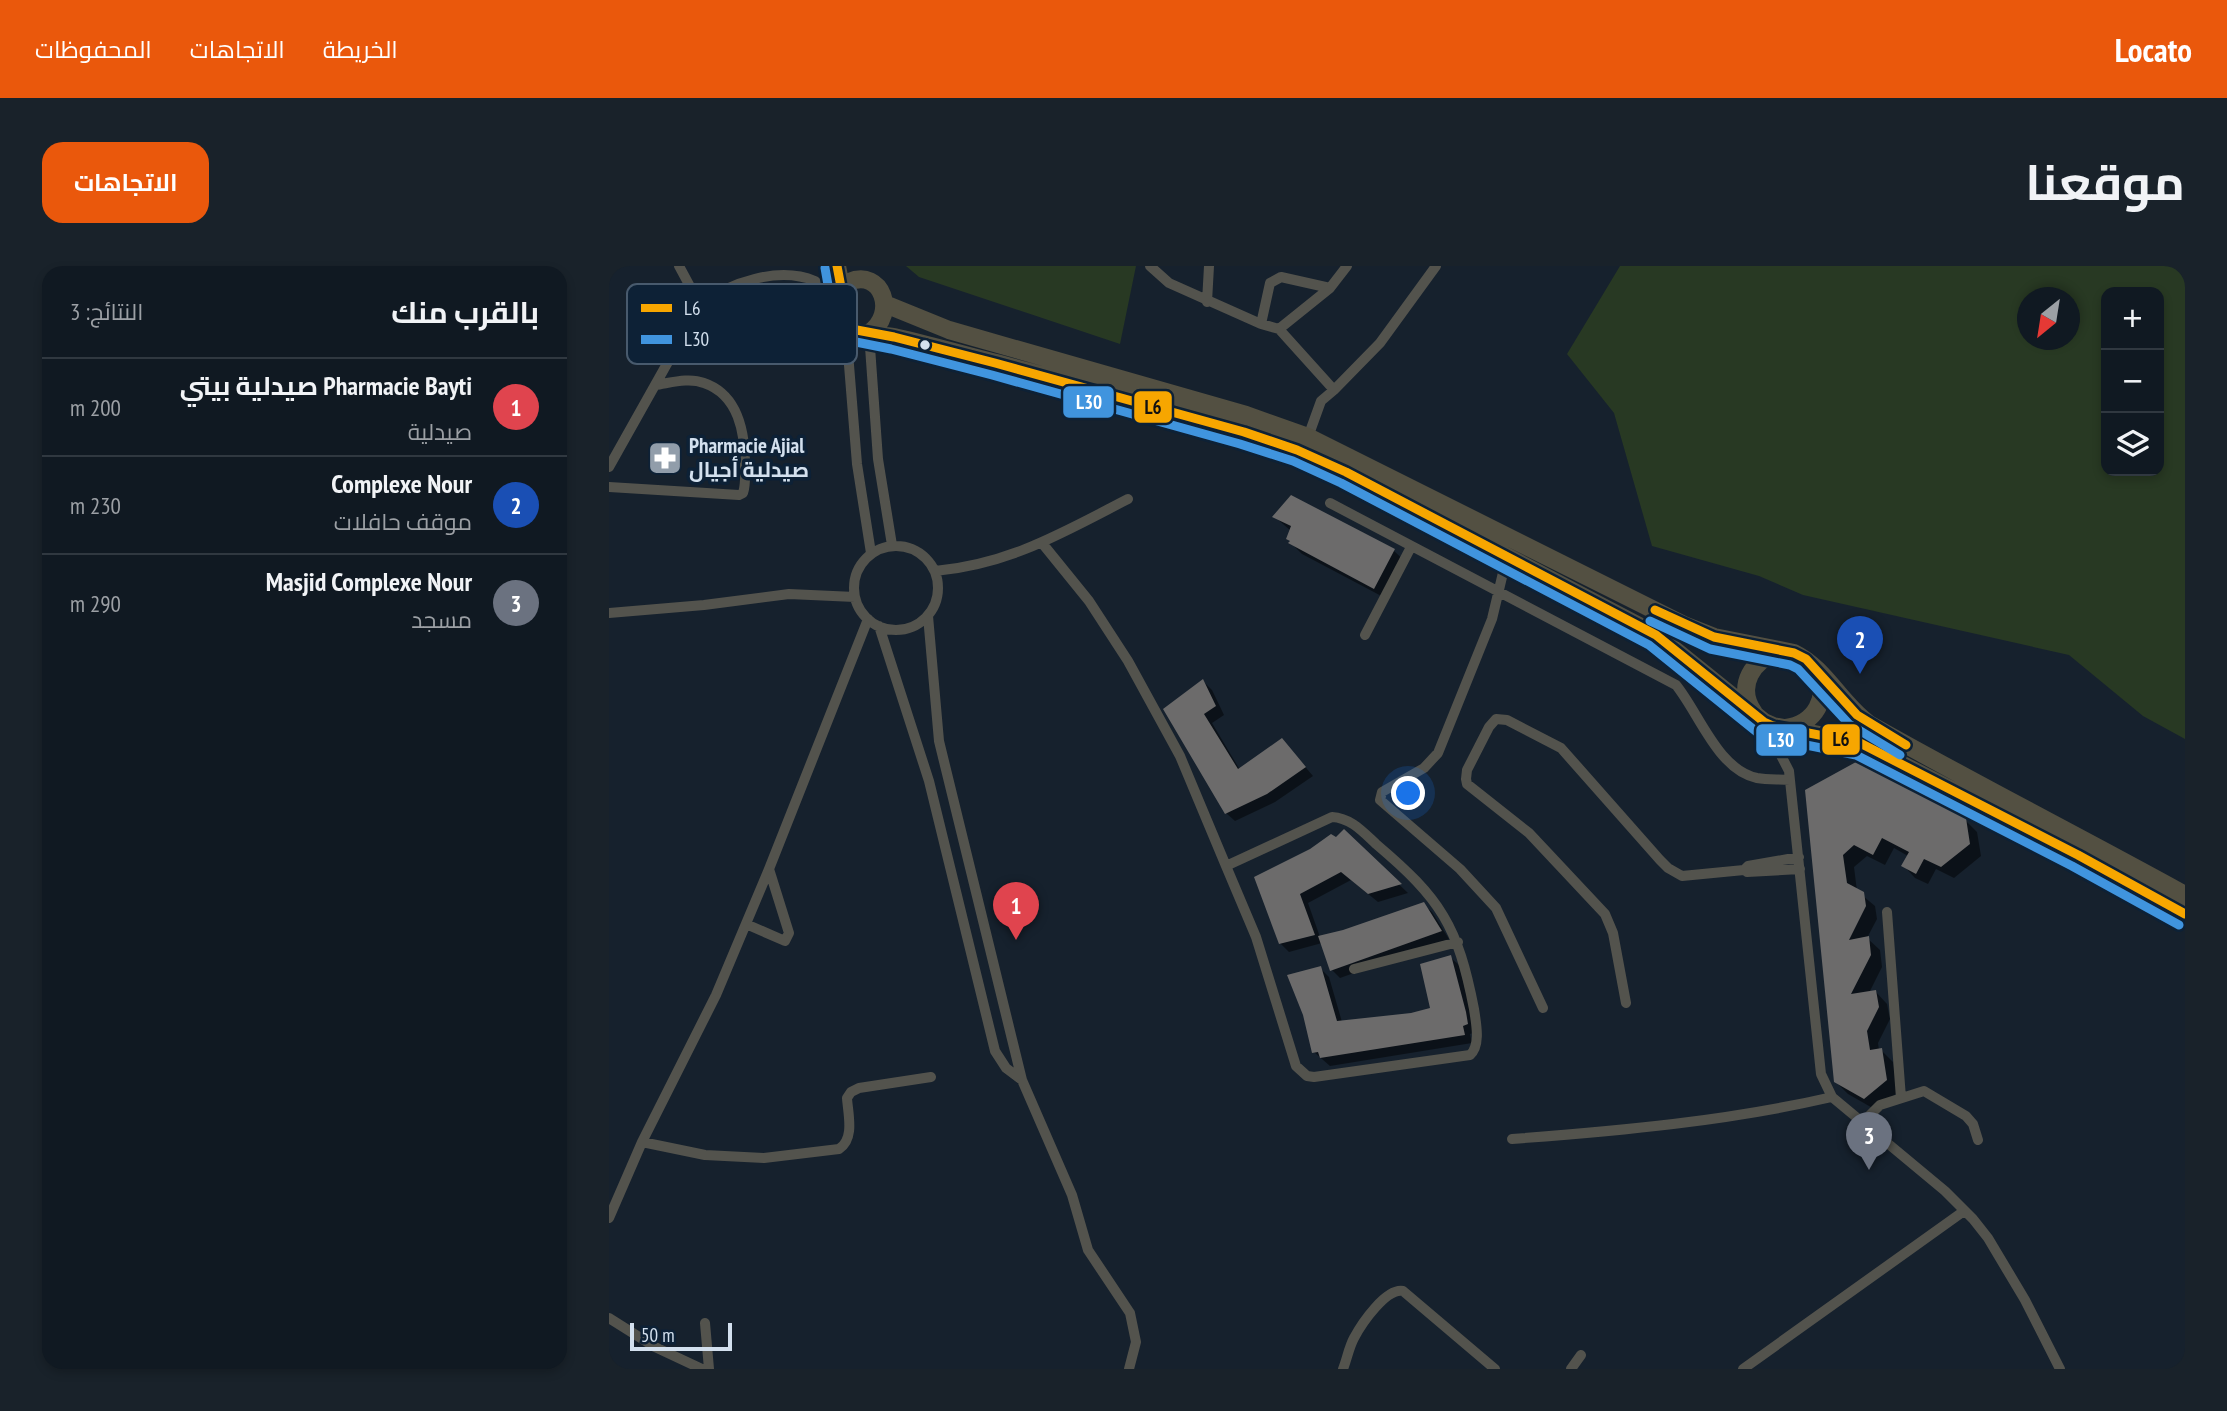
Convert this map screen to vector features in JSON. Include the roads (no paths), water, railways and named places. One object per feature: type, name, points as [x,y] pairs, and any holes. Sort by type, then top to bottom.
[{"type":"main road","points":[[837,266],[837,284]]},
{"type":"main road","points":[[860,273],[883,294],[885,304],[884,314],[875,329],[869,333]]},
{"type":"main road","points":[[885,304],[949,330],[1246,415],[1308,437],[1686,626],[1714,636],[1794,653],[1806,659],[1857,715],[1869,724],[2185,895]]},
{"type":"main road","points":[[857,330],[995,363],[1270,440],[1346,472],[1657,635],[1756,715],[1777,727],[1860,743],[2078,855],[2185,914]]},
{"type":"main road","points":[[1756,715],[1747,699],[1747,680],[1756,664],[1763,658],[1781,652]]},
{"type":"main road","points":[[1777,727],[1791,727],[1806,721],[1817,709],[1821,701],[1822,684],[1815,668]]},
{"type":"street","points":[[679,266],[689,284]]},
{"type":"street","points":[[1150,266],[1169,284],[1207,302],[1279,329],[1334,390]]},
{"type":"street","points":[[1207,302],[1209,266]]},
{"type":"street","points":[[1279,329],[1330,288],[1347,266]]},
{"type":"street","points":[[1308,437],[1321,401],[1380,343],[1436,266]]},
{"type":"street","points":[[731,284],[758,270],[802,274],[820,284]]},
{"type":"street","points":[[1261,324],[1270,283],[1275,279],[1281,277],[1330,288]]},
{"type":"street","points":[[869,333],[878,459],[892,545]]},
{"type":"street","points":[[609,467],[667,364]]},
{"type":"street","points":[[849,364],[857,464],[871,553]]},
{"type":"street","points":[[609,487],[739,495],[743,493],[745,440],[739,417],[725,395],[703,382],[691,380],[655,385]]},
{"type":"street","points":[[935,571],[990,562],[1042,543],[1128,499]]},
{"type":"street","points":[[1329,503],[1676,685],[1688,700],[1715,749],[1755,778],[1790,780]]},
{"type":"street","points":[[1042,543],[1089,601],[1128,662],[1180,756],[1226,866],[1257,937],[1296,1066],[1307,1076],[1314,1077],[1462,1057],[1473,1052],[1476,1045],[1475,1016],[1466,967],[1458,942],[1436,902],[1420,884],[1346,819],[1325,819],[1226,866]]},
{"type":"street","points":[[892,545],[920,553],[935,571],[938,582],[938,594],[928,615],[918,624],[905,629],[879,626],[868,619],[855,597],[857,571],[871,553],[892,545]]},
{"type":"street","points":[[1366,635],[1411,547]]},
{"type":"street","points":[[1507,556],[1492,619],[1438,752],[1424,768],[1382,792],[1380,800],[1459,869],[1496,908],[1543,1008]]},
{"type":"street","points":[[609,613],[789,594],[855,597]]},
{"type":"street","points":[[928,615],[939,741],[1021,1080],[1072,1195],[1089,1250],[1129,1313],[1136,1342],[1129,1369]]},
{"type":"street","points":[[609,1218],[642,1142],[716,995],[868,619]]},
{"type":"street","points":[[879,626],[929,781],[995,1051],[1006,1068],[1021,1080]]},
{"type":"street","points":[[1626,1003],[1613,933],[1605,914],[1529,833],[1467,784],[1467,770],[1492,722],[1501,718],[1507,720],[1561,748],[1675,874],[1691,876],[1744,870],[1748,866],[1799,857]]},
{"type":"street","points":[[1777,727],[1772,738],[1789,771],[1821,1074],[1832,1097],[1945,1191],[1988,1238],[2025,1300],[2060,1369]]},
{"type":"street","points":[[745,924],[785,941],[788,938],[789,933],[769,869]]},
{"type":"street","points":[[1744,870],[1748,873],[1800,869]]},
{"type":"street","points":[[1887,912],[1901,1098]]},
{"type":"street","points":[[1355,969],[1458,942]]},
{"type":"street","points":[[979,985],[999,982]]},
{"type":"street","points":[[642,1142],[705,1155],[764,1158],[839,1149],[845,1145],[849,1136],[847,1098],[851,1092],[859,1088],[931,1077]]},
{"type":"street","points":[[1863,1122],[1880,1105],[1924,1091],[1966,1116],[1973,1124],[1978,1140]]},
{"type":"street","points":[[1513,1139],[1587,1134],[1740,1115],[1832,1097]]},
{"type":"street","points":[[1742,1369],[1964,1211]]},
{"type":"street","points":[[1343,1369],[1355,1337],[1385,1295],[1397,1290],[1403,1291],[1495,1369]]},
{"type":"street","points":[[609,1318],[655,1347],[702,1369]]},
{"type":"street","points":[[705,1323],[709,1369]]},
{"type":"street","points":[[1571,1369],[1581,1355]]},
{"type":"place","name":"Pharmacie Ajial صيدلية أجيال","points":[[665,458]]},
{"type":"place","name":"Complexe Nour","points":[[1860,674]]},
{"type":"place","name":"Pharmacie Bayti صيدلية بيتي","points":[[1016,940]]},
{"type":"place","name":"Masjid Complexe Nour","points":[[1869,1170]]}]
